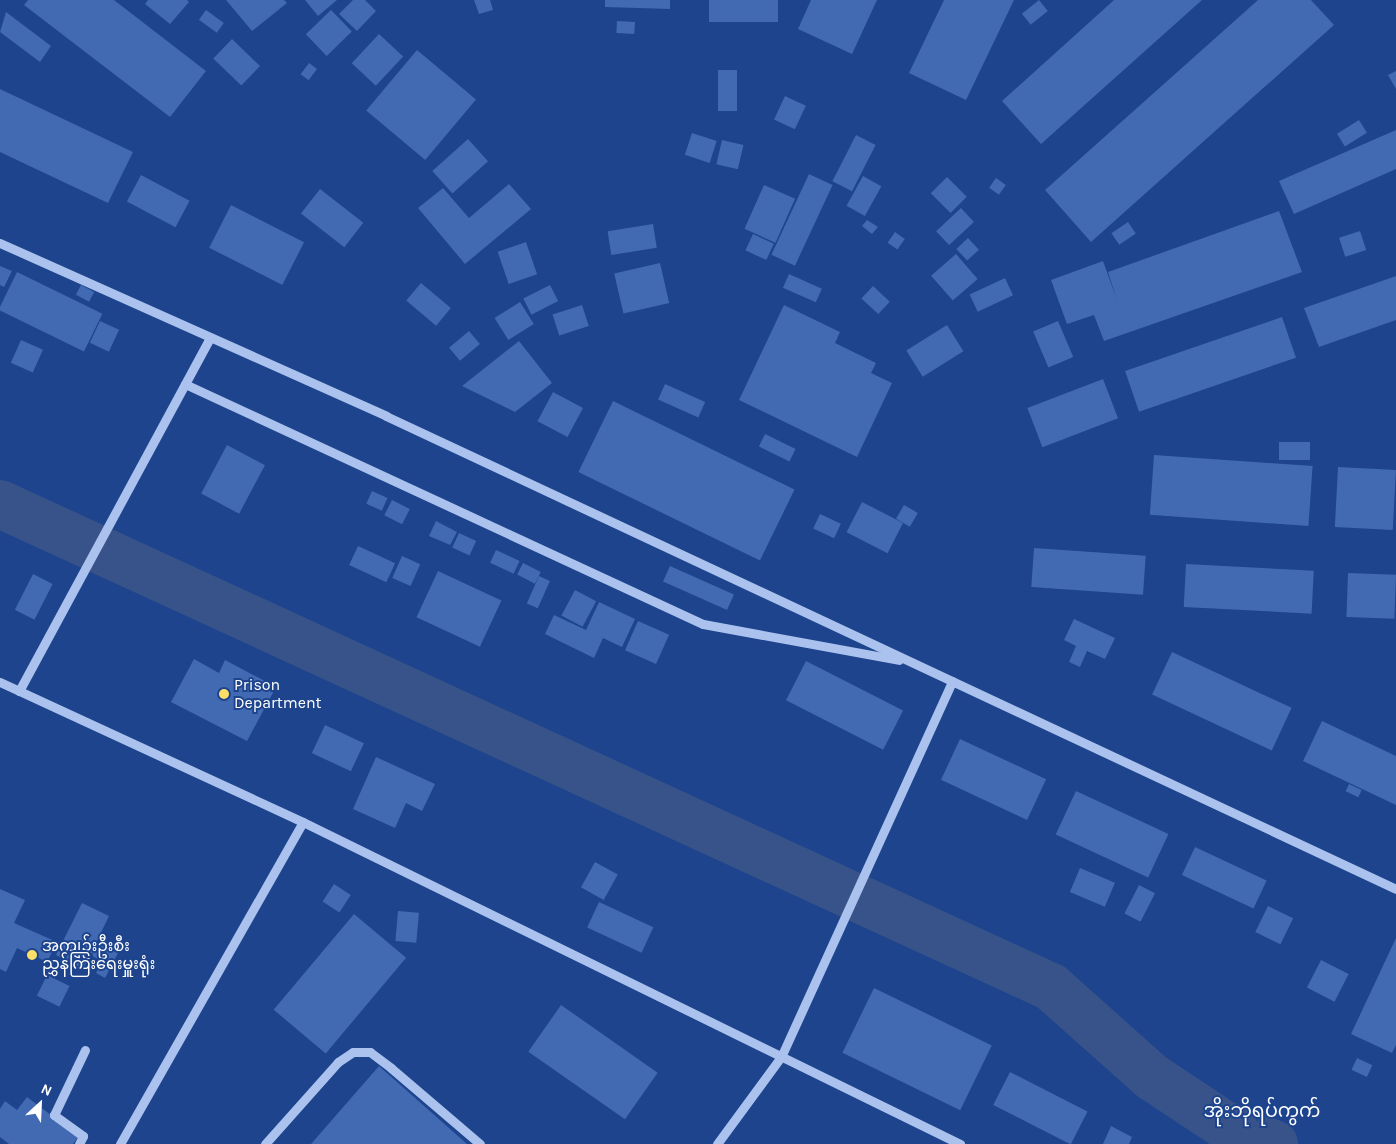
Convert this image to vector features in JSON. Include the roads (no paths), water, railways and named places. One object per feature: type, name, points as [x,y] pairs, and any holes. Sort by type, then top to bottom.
[{"type":"street","points":[[0,243],[952,681],[1396,889]]},
{"type":"street","points":[[19,691],[61,610],[210,338]]},
{"type":"street","points":[[186,384],[703,624],[908,661]]},
{"type":"street","points":[[717,1144],[781,1057],[837,938],[952,681]]},
{"type":"street","points":[[0,682],[303,822],[960,1144]]},
{"type":"street","points":[[120,1144],[303,822]]},
{"type":"street","points":[[79,1144],[83,1136],[54,1115],[85,1050]]},
{"type":"street","points":[[265,1144],[338,1062],[353,1052],[370,1052],[480,1144]]},
{"type":"waterway","points":[[0,504],[1051,987],[1152,1077],[1223,1124],[1274,1144]]},
{"type":"place","name":"Prison Department","points":[[224,694]]},
{"type":"place","name":"အကျဉ်းဦးစီး ညွှန်ကြးရေးမှူးရုံး","points":[[32,955]]},
{"type":"district","name":"အိုးဘိုရပ်ကွက်","points":[[1262,1112]]}]
